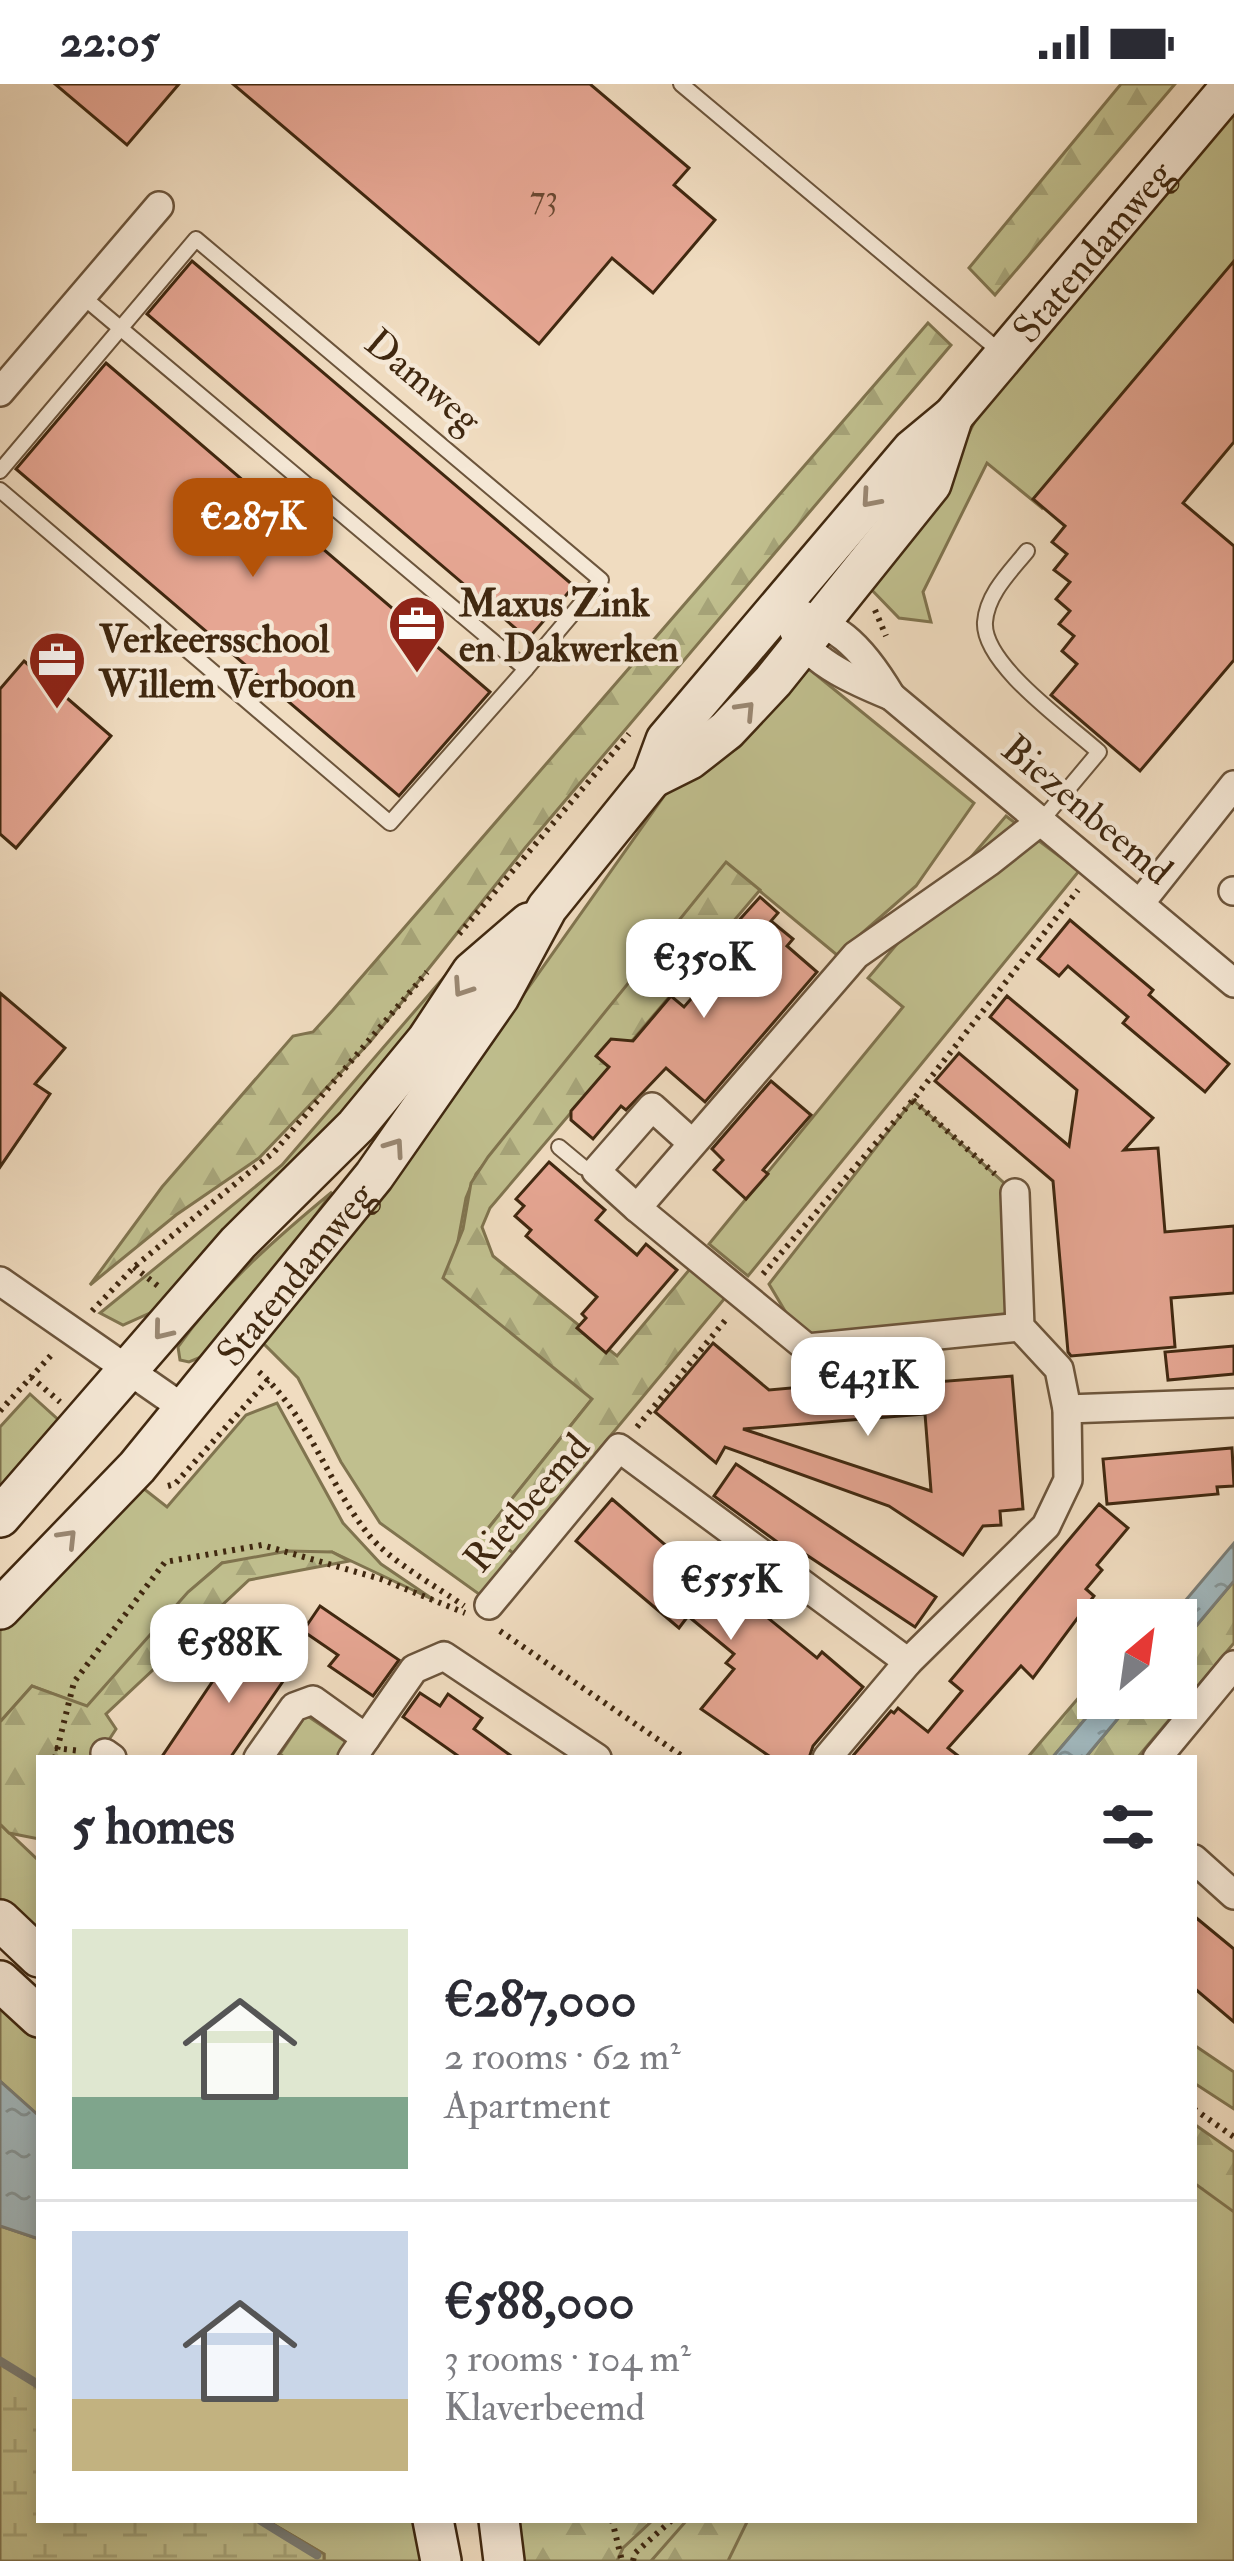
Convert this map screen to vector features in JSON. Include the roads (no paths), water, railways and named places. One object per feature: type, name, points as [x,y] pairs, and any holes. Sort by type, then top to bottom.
[{"type":"main road","name":"Statendamweg","points":[[0,1517],[238,1243],[356,1126],[427,1040],[472,972],[547,908],[652,778],[666,740],[912,450],[952,416],[1233,84]]},
{"type":"main road","name":"Statendamweg","points":[[652,778],[690,759],[727,730],[813,633],[931,484],[952,416]]},
{"type":"main road","name":"Statendamweg","points":[[0,1610],[137,1467],[374,1176],[499,998],[547,908]]},
{"type":"main road","points":[[0,1920],[36,1954]]},
{"type":"main road","points":[[0,1981],[36,2014]]},
{"type":"main road","points":[[434,2523],[441,2561]]},
{"type":"main road","points":[[499,2523],[504,2561]]},
{"type":"street","points":[[0,392],[159,206]]},
{"type":"street","name":"Biezenbeemd","points":[[778,606],[813,633],[854,680],[891,696],[1234,983]]},
{"type":"street","points":[[1141,902],[1234,785]]},
{"type":"street","points":[[637,1208],[856,955],[1042,820]]},
{"type":"street","points":[[692,1143],[652,1107],[596,1171],[807,1348],[1020,1327]]},
{"type":"street","points":[[830,1755],[908,1662],[1046,1526],[1068,1480],[1067,1409],[1059,1369],[1020,1327],[1015,1192]]},
{"type":"street","points":[[0,1281],[183,1408]]},
{"type":"street","points":[[1067,1409],[1234,1403]]},
{"type":"street","name":"Rietbeemd","points":[[484,1611],[619,1448],[908,1662]]},
{"type":"street","points":[[261,1755],[293,1707],[313,1700],[359,1748],[414,1669],[444,1656],[592,1755]]},
{"type":"street","points":[[1159,1755],[1234,1665]]},
{"type":"street","points":[[1197,1862],[1234,1895]]},
{"type":"lane","points":[[681,84],[1003,354]]},
{"type":"lane","name":"Damweg","points":[[0,471],[196,239],[601,580],[390,823],[0,490]]},
{"type":"lane","points":[[82,296],[526,669]]},
{"type":"lane","points":[[1028,551],[992,597],[985,620],[986,645],[1099,752],[1042,820]]},
{"type":"lane","points":[[559,1147],[596,1171]]},
{"type":"water","points":[[1234,1543],[1234,1581],[1197,1625],[1197,1599],[1187,1599]]},
{"type":"water","points":[[1085,1719],[1118,1719],[1088,1755],[1055,1755]]},
{"type":"water","points":[[0,2081],[36,2113],[36,2238],[0,2226]]},
{"type":"waterway","points":[[0,2361],[36,2383]]},
{"type":"waterway","points":[[265,2523],[317,2555]]},
{"type":"place","name":"Maxus Zink en Dakwerken","points":[[417,675]]},
{"type":"place","name":"Verkeersschool Willem Verboon","points":[[57,711]]}]
